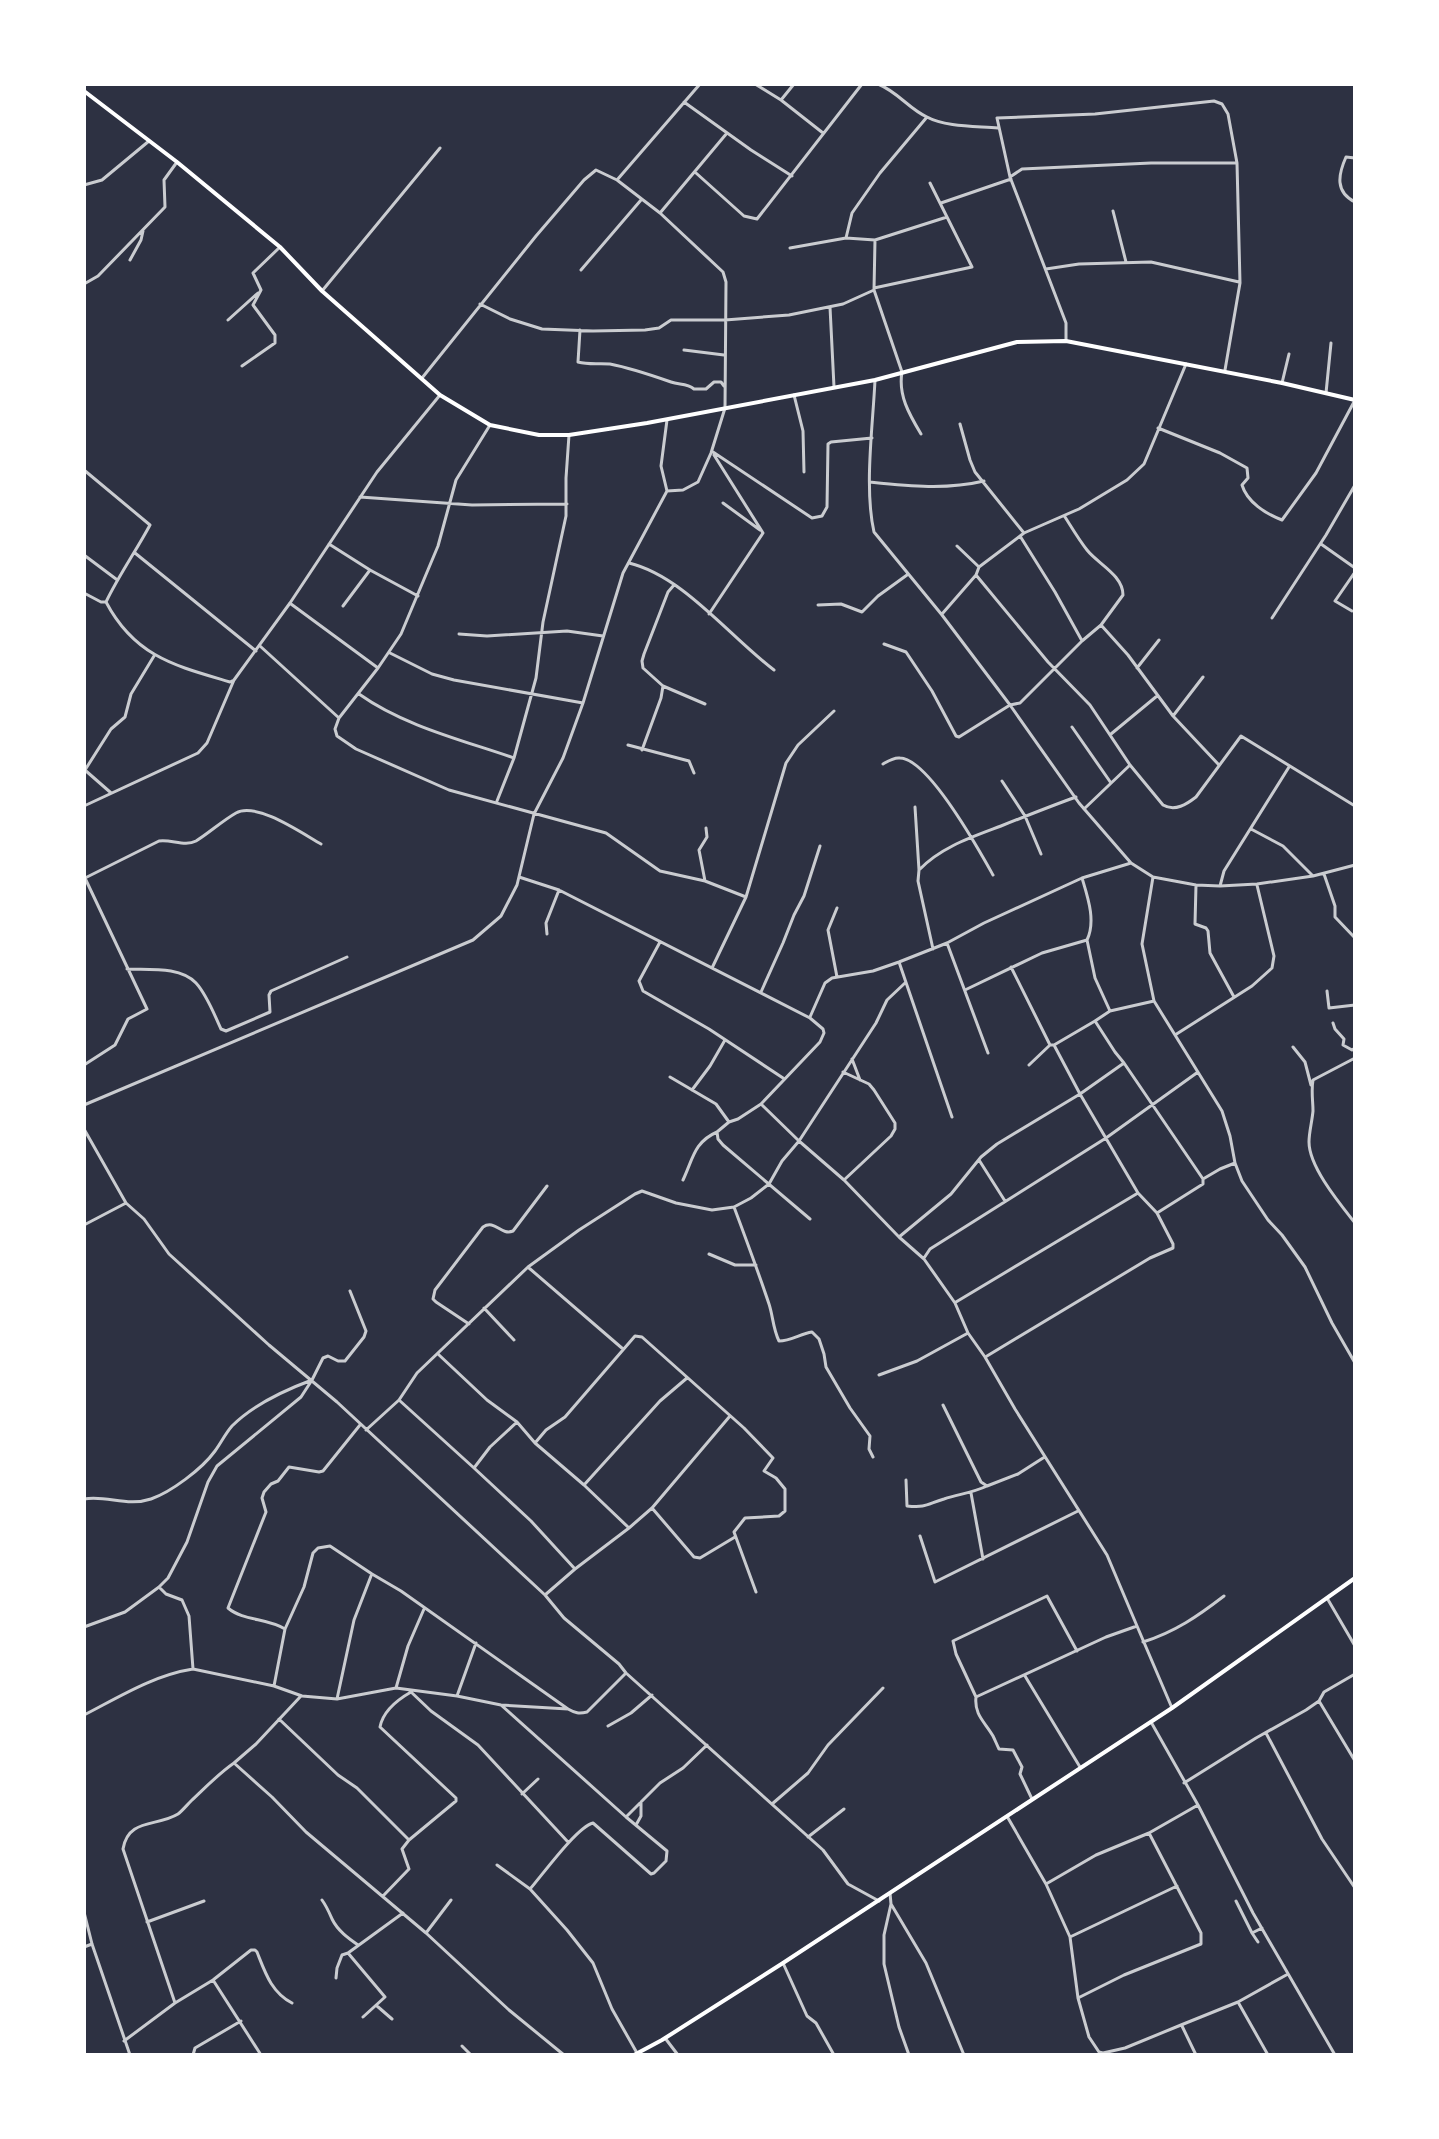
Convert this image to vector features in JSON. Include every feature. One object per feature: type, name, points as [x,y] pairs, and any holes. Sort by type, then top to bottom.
[{"type":"main road","points":[[84,91],[280,247],[322,291],[440,395],[490,425],[539,435],[569,435],[875,380],[1017,342],[1066,341],[1225,371],[1355,400]]},
{"type":"main road","points":[[635,2054],[783,1963],[1172,1708],[1355,1578]]},
{"type":"street","points":[[617,180],[700,84]]},
{"type":"street","points":[[755,84],[823,133]]},
{"type":"street","points":[[781,100],[794,84]]},
{"type":"street","points":[[696,173],[738,211],[750,219],[757,219],[862,84]]},
{"type":"street","points":[[878,84],[891,89],[927,117],[998,128]]},
{"type":"street","points":[[1066,341],[1066,323],[1011,178],[997,118],[1095,114],[1214,101],[1222,104],[1228,114],[1237,163],[1240,283],[1225,371]]},
{"type":"street","points":[[684,102],[792,176]]},
{"type":"street","points":[[846,238],[852,213],[880,173],[927,117]]},
{"type":"street","points":[[660,213],[727,132]]},
{"type":"street","points":[[84,185],[102,180],[149,141]]},
{"type":"street","points":[[322,291],[440,148]]},
{"type":"street","points":[[1355,158],[1346,157],[1341,169],[1340,186],[1345,197],[1355,202]]},
{"type":"street","points":[[84,284],[98,276],[165,207],[165,177],[177,162]]},
{"type":"street","points":[[941,203],[1011,178],[1022,169],[1237,163]]},
{"type":"street","points":[[422,378],[536,236],[594,171],[601,172],[617,180],[660,213],[723,272],[726,282],[725,408],[712,452],[698,482],[683,490],[667,491]]},
{"type":"street","points":[[480,304],[510,319],[542,329],[580,330],[645,330],[659,328],[671,320],[789,315],[843,304],[874,289],[972,267],[930,183]]},
{"type":"street","points":[[581,270],[641,200]]},
{"type":"street","points":[[1113,211],[1126,262]]},
{"type":"street","points":[[790,248],[846,238],[875,240],[947,217]]},
{"type":"street","points":[[130,260],[144,229]]},
{"type":"street","points":[[875,240],[874,289],[902,372],[905,406],[921,434]]},
{"type":"street","points":[[261,290],[253,273],[280,247]]},
{"type":"street","points":[[1046,269],[1079,264],[1151,262],[1240,283]]},
{"type":"street","points":[[228,320],[261,290]]},
{"type":"street","points":[[242,366],[275,343],[275,335],[253,305],[261,290]]},
{"type":"street","points":[[830,307],[834,388]]},
{"type":"street","points":[[580,330],[578,362],[589,365],[605,363],[674,384],[691,385],[694,389],[706,389],[714,382],[721,382],[724,386]]},
{"type":"street","points":[[1326,393],[1331,343]]},
{"type":"street","points":[[684,350],[724,355]]},
{"type":"street","points":[[1282,383],[1289,354]]},
{"type":"street","points":[[942,615],[976,575],[979,567],[1022,534],[1065,516],[1127,480],[1144,464],[1186,364]]},
{"type":"street","points":[[875,380],[870,482],[874,532],[942,615],[1084,809],[1131,863],[1153,877],[1220,886],[1313,876],[1355,865]]},
{"type":"street","points":[[84,806],[198,753],[207,743],[234,680],[290,603],[377,472],[440,395]]},
{"type":"street","points":[[794,395],[803,431],[804,472]]},
{"type":"street","points":[[1158,428],[1224,454],[1247,468],[1248,478],[1242,485],[1246,496],[1282,520],[1316,473],[1355,400]]},
{"type":"street","points":[[84,1105],[473,940],[501,916],[519,877],[534,814],[563,758],[583,703],[623,573],[667,491],[661,466],[667,419]]},
{"type":"street","points":[[960,424],[975,472],[1022,534],[1082,641]]},
{"type":"street","points":[[490,425],[461,468],[438,546],[401,634],[339,718],[335,729],[337,736],[356,749],[449,790],[606,833],[660,871],[705,881],[746,897]]},
{"type":"street","points":[[496,803],[514,758],[536,678],[543,622],[564,532],[569,435]]},
{"type":"street","points":[[712,452],[817,519],[827,507],[828,444],[872,438]]},
{"type":"street","points":[[712,452],[763,533]]},
{"type":"street","points":[[84,470],[150,525],[106,602]]},
{"type":"street","points":[[870,482],[927,488],[984,481]]},
{"type":"street","points":[[1272,618],[1355,485]]},
{"type":"street","points":[[360,497],[448,504],[567,504]]},
{"type":"street","points":[[723,503],[763,533]]},
{"type":"street","points":[[884,644],[906,652],[957,737],[1010,705],[1020,703],[1101,625],[1123,595],[1121,585],[1090,554],[1065,516]]},
{"type":"street","points":[[709,614],[763,533]]},
{"type":"street","points":[[329,544],[418,596]]},
{"type":"street","points":[[1321,544],[1355,570],[1335,601],[1352,611]]},
{"type":"street","points":[[957,546],[979,567]]},
{"type":"street","points":[[135,553],[256,651]]},
{"type":"street","points":[[84,555],[117,580]]},
{"type":"street","points":[[629,563],[654,571],[674,585],[774,670]]},
{"type":"street","points":[[343,606],[370,570]]},
{"type":"street","points":[[818,605],[841,604],[862,612],[907,575]]},
{"type":"street","points":[[976,575],[1055,669],[1090,705],[1130,765],[1169,809],[1196,797],[1241,736],[1355,806]]},
{"type":"street","points":[[674,585],[668,592],[642,661],[643,668],[663,686],[705,704]]},
{"type":"street","points":[[84,593],[106,602]]},
{"type":"street","points":[[106,602],[113,616],[154,656],[183,668],[230,682],[234,680]]},
{"type":"street","points":[[290,603],[378,668]]},
{"type":"street","points":[[1101,625],[1173,716],[1219,765]]},
{"type":"street","points":[[459,634],[487,636],[567,631],[603,636]]},
{"type":"street","points":[[1137,668],[1159,640]]},
{"type":"street","points":[[260,646],[339,718]]},
{"type":"street","points":[[389,653],[432,674],[454,680],[583,703]]},
{"type":"street","points":[[110,792],[84,770],[111,729],[125,717],[131,694],[154,656]]},
{"type":"street","points":[[1173,716],[1203,677]]},
{"type":"street","points":[[642,750],[663,686]]},
{"type":"street","points":[[359,694],[378,708],[407,720],[514,758]]},
{"type":"street","points":[[1111,734],[1157,696]]},
{"type":"street","points":[[712,968],[746,897],[786,763],[798,745],[834,711]]},
{"type":"street","points":[[1072,727],[1111,783]]},
{"type":"street","points":[[628,745],[689,761],[694,773]]},
{"type":"street","points":[[883,764],[898,757],[911,762],[925,774],[943,794],[972,837],[993,875]]},
{"type":"street","points":[[1084,809],[1130,765]]},
{"type":"street","points":[[1220,886],[1224,871],[1289,767]]},
{"type":"street","points":[[1002,781],[1025,816],[1041,854]]},
{"type":"street","points":[[919,870],[940,852],[972,837],[1076,797]]},
{"type":"street","points":[[915,807],[918,881],[933,949]]},
{"type":"street","points":[[84,1065],[115,1045],[128,1019],[147,1009],[84,877],[159,841],[195,841],[243,810],[263,813],[321,844]]},
{"type":"street","points":[[705,881],[699,850],[707,837],[706,828]]},
{"type":"street","points":[[1251,829],[1283,846],[1313,876]]},
{"type":"street","points":[[761,992],[804,896],[820,846]]},
{"type":"street","points":[[810,1018],[825,983],[837,977],[873,971],[933,949],[1082,878],[1131,863]]},
{"type":"street","points":[[1324,874],[1335,906],[1335,917],[1355,938]]},
{"type":"street","points":[[519,877],[559,890],[761,992],[810,1018],[823,1029],[823,1038],[761,1104],[699,1143],[683,1180]]},
{"type":"street","points":[[1153,877],[1142,944],[1154,1001],[1222,1111],[1242,1181],[1305,1267],[1355,1363]]},
{"type":"street","points":[[1082,878],[1090,908],[1087,940],[1095,978],[1110,1011]]},
{"type":"street","points":[[1175,1035],[1252,986],[1272,968],[1274,956],[1257,884]]},
{"type":"street","points":[[1196,885],[1195,924],[1208,931],[1210,953],[1234,997]]},
{"type":"street","points":[[547,934],[546,923],[559,890]]},
{"type":"street","points":[[837,908],[828,933],[837,977]]},
{"type":"street","points":[[965,990],[1042,953],[1087,940]]},
{"type":"street","points":[[660,942],[639,981],[643,991],[677,1009],[784,1078]]},
{"type":"street","points":[[947,943],[988,1053]]},
{"type":"street","points":[[127,969],[174,972],[188,977],[200,988],[221,1029],[226,1031],[270,1012],[271,991],[347,957]]},
{"type":"street","points":[[899,962],[952,1117]]},
{"type":"street","points":[[985,1357],[1137,1266],[1169,1251],[1173,1244],[1157,1213],[1138,1193],[1080,1094],[1011,967]]},
{"type":"street","points":[[366,1430],[399,1400],[417,1373],[528,1267],[579,1230],[642,1191],[701,1210],[723,1209],[751,1198],[769,1184],[876,1023],[887,1000],[905,983]]},
{"type":"street","points":[[1327,991],[1329,1008],[1355,1005]]},
{"type":"street","points":[[1029,1065],[1052,1045],[1110,1011],[1154,1001]]},
{"type":"street","points":[[1095,1021],[1203,1179],[1203,1184],[1157,1213]]},
{"type":"street","points":[[1333,1023],[1344,1039],[1343,1045],[1352,1050],[1355,1048]]},
{"type":"street","points":[[692,1090],[725,1039]]},
{"type":"street","points":[[1293,1047],[1305,1062],[1311,1089],[1311,1154],[1355,1223]]},
{"type":"street","points":[[1311,1089],[1313,1080],[1355,1058]]},
{"type":"street","points":[[852,1059],[860,1080]]},
{"type":"street","points":[[899,1237],[951,1194],[979,1159],[997,1144],[1080,1094],[1124,1063]]},
{"type":"street","points":[[843,1072],[869,1084],[895,1123],[891,1136],[844,1180]]},
{"type":"street","points":[[924,1259],[930,1249],[1106,1138],[1198,1072]]},
{"type":"street","points":[[670,1077],[716,1104],[729,1122]]},
{"type":"street","points":[[761,1104],[924,1259],[955,1303],[968,1333],[1107,1555],[1172,1708]]},
{"type":"street","points":[[84,1129],[116,1189],[144,1219],[169,1254],[312,1380],[545,1595],[564,1618],[619,1664],[808,1837],[828,1856],[848,1884],[879,1901]]},
{"type":"street","points":[[717,1132],[723,1145],[810,1219]]},
{"type":"street","points":[[979,1159],[1005,1201]]},
{"type":"street","points":[[1203,1179],[1235,1163]]},
{"type":"street","points":[[469,1324],[436,1302],[433,1299],[435,1290],[483,1227],[492,1224],[504,1232],[513,1231],[547,1186]]},
{"type":"street","points":[[955,1303],[1138,1193]]},
{"type":"street","points":[[84,1225],[126,1203]]},
{"type":"street","points":[[734,1207],[779,1341],[812,1332],[819,1339],[826,1367],[870,1436],[869,1449],[873,1457]]},
{"type":"street","points":[[709,1254],[735,1265],[756,1265]]},
{"type":"street","points":[[528,1267],[623,1349]]},
{"type":"street","points":[[84,1627],[125,1612],[168,1578],[187,1542],[208,1482],[217,1466],[301,1397],[323,1358],[328,1356],[345,1361],[364,1337],[365,1327],[350,1291]]},
{"type":"street","points":[[484,1308],[514,1340]]},
{"type":"street","points":[[879,1375],[917,1361],[968,1333]]},
{"type":"street","points":[[535,1443],[565,1417],[635,1336],[642,1337],[772,1456],[773,1460],[764,1471],[776,1478],[785,1489],[786,1507],[783,1514],[745,1518],[736,1528],[735,1537],[756,1592]]},
{"type":"street","points":[[438,1354],[487,1400],[517,1422],[535,1443],[629,1528]]},
{"type":"street","points":[[584,1485],[660,1401],[687,1377]]},
{"type":"street","points":[[84,1499],[105,1498],[119,1502],[152,1499],[197,1470],[243,1416],[312,1380]]},
{"type":"street","points":[[399,1400],[531,1521],[575,1569]]},
{"type":"street","points":[[943,1405],[981,1482],[987,1486]]},
{"type":"street","points":[[545,1595],[652,1508],[730,1416]]},
{"type":"street","points":[[474,1468],[490,1447],[517,1422]]},
{"type":"street","points":[[285,1629],[275,1623],[234,1613],[228,1608],[266,1512],[263,1495],[267,1487],[278,1481],[289,1467],[323,1471],[360,1425]]},
{"type":"street","points":[[906,1480],[907,1506],[929,1506],[941,1499],[971,1493],[1018,1474],[1045,1457]]},
{"type":"street","points":[[971,1493],[983,1559]]},
{"type":"street","points":[[652,1508],[694,1557],[700,1558],[735,1537]]},
{"type":"street","points":[[920,1536],[935,1582],[1079,1511]]},
{"type":"street","points":[[274,1686],[285,1629],[304,1587],[313,1553],[318,1548],[330,1546],[576,1713],[587,1712],[626,1673]]},
{"type":"street","points":[[337,1699],[354,1620],[372,1574]]},
{"type":"street","points":[[159,1587],[166,1594],[182,1600],[189,1616],[193,1669]]},
{"type":"street","points":[[1032,1799],[1013,1750],[999,1749],[979,1717],[976,1697],[953,1641],[1047,1596],[1077,1651]]},
{"type":"street","points":[[1143,1642],[1190,1622],[1224,1596]]},
{"type":"street","points":[[1327,1598],[1355,1646]]},
{"type":"street","points":[[396,1688],[408,1646],[425,1608]]},
{"type":"street","points":[[976,1697],[1137,1626]]},
{"type":"street","points":[[457,1696],[476,1643]]},
{"type":"street","points":[[84,1715],[135,1688],[193,1669],[274,1686],[302,1696],[337,1699],[396,1688],[501,1705],[568,1709]]},
{"type":"street","points":[[1184,1783],[1319,1701],[1324,1692],[1355,1674]]},
{"type":"street","points":[[1025,1676],[1080,1767]]},
{"type":"street","points":[[772,1804],[808,1773],[828,1745],[883,1688]]},
{"type":"street","points":[[410,1691],[431,1711],[478,1745],[568,1842]]},
{"type":"street","points":[[383,1896],[409,1869],[402,1849],[456,1801],[419,1761],[380,1727],[388,1709],[410,1691]]},
{"type":"street","points":[[608,1726],[631,1713],[652,1695]]},
{"type":"street","points":[[175,2003],[123,1849],[125,1839],[142,1826],[177,1815],[255,1745],[302,1696]]},
{"type":"street","points":[[1319,1701],[1355,1761]]},
{"type":"street","points":[[501,1705],[667,1851],[666,1861],[654,1873],[647,1873],[593,1823],[568,1842],[530,1889]]},
{"type":"street","points":[[279,1719],[338,1775],[357,1788],[409,1840]]},
{"type":"street","points":[[1150,1721],[1335,2055]]},
{"type":"street","points":[[1266,1733],[1322,1839],[1355,1888]]},
{"type":"street","points":[[626,1817],[660,1783],[683,1768],[707,1745]]},
{"type":"street","points":[[234,1763],[306,1832],[564,2055]]},
{"type":"street","points":[[522,1794],[538,1779]]},
{"type":"street","points":[[636,1825],[641,1816],[641,1801]]},
{"type":"street","points":[[1046,1884],[1096,1855],[1149,1833],[1198,1805]]},
{"type":"street","points":[[808,1837],[844,1809]]},
{"type":"street","points":[[1007,1815],[1046,1884],[1070,1937],[1078,1998],[1089,2037],[1096,2049],[1103,2053],[1125,2048],[1238,2002],[1288,1974]]},
{"type":"street","points":[[1078,1998],[1124,1975],[1201,1944],[1201,1933],[1149,1833]]},
{"type":"street","points":[[497,1865],[530,1889],[593,1963],[635,2054]]},
{"type":"street","points":[[1070,1937],[1177,1886]]},
{"type":"street","points":[[890,1893],[891,1904],[884,1935],[884,1964],[909,2055]]},
{"type":"street","points":[[322,1900],[333,1922],[358,1945]]},
{"type":"street","points":[[426,1933],[451,1900]]},
{"type":"street","points":[[147,1922],[204,1901]]},
{"type":"street","points":[[1236,1901],[1258,1942]]},
{"type":"street","points":[[891,1904],[926,1963],[964,2055]]},
{"type":"street","points":[[84,1912],[130,2055]]},
{"type":"street","points":[[336,1978],[342,1955],[403,1913]]},
{"type":"street","points":[[1252,1933],[1262,1928]]},
{"type":"street","points":[[84,1947],[92,1944]]},
{"type":"street","points":[[124,2041],[251,1950],[255,1950],[270,1983],[282,1998],[292,2003]]},
{"type":"street","points":[[348,1953],[385,1997],[363,2017]]},
{"type":"street","points":[[783,1963],[807,2016],[816,2023],[834,2055]]},
{"type":"street","points":[[213,1980],[261,2055]]},
{"type":"street","points":[[1238,2002],[1268,2055]]},
{"type":"street","points":[[377,2006],[392,2019]]},
{"type":"street","points":[[193,2055],[195,2048],[241,2021]]},
{"type":"street","points":[[1181,2025],[1196,2055]]},
{"type":"street","points":[[665,2038],[678,2055]]},
{"type":"street","points":[[462,2046],[471,2055]]},
{"type":"street","points":[[1125,2048],[1128,2055]]}]
